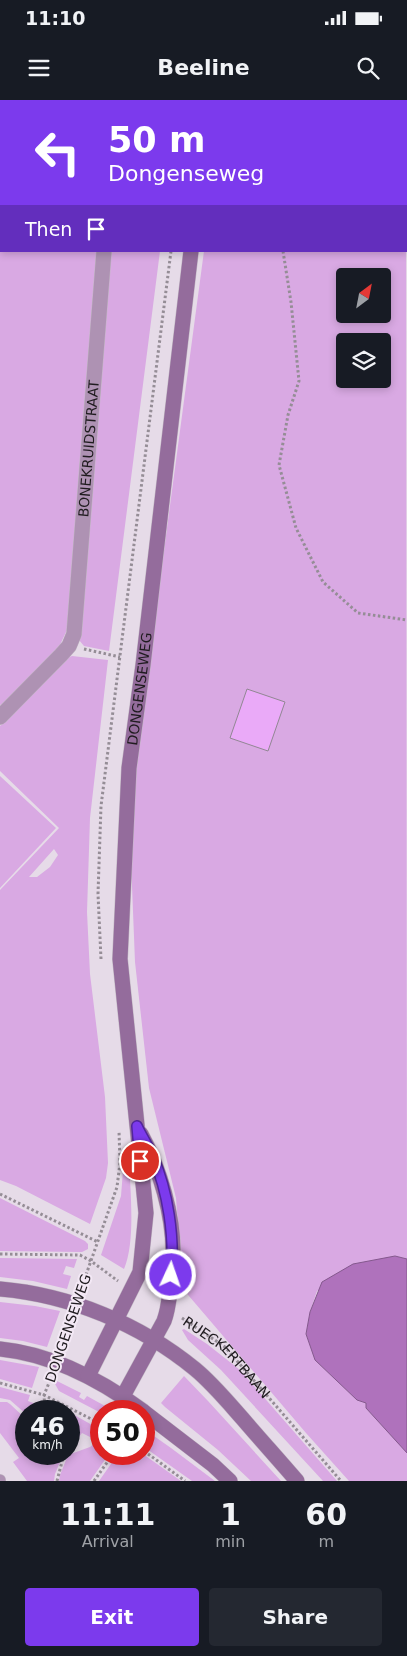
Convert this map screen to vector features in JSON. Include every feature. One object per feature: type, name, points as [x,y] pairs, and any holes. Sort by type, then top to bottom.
[{"type":"main road","name":"DONGENSEWEG","points":[[88,1376],[140,1272],[146,1213],[120,959],[129,768],[192,252]]},
{"type":"main road","name":"DONGENSEWEG","points":[[122,1398],[164,1321],[168,1310],[173,1255],[170,1222],[161,1180],[153,1157],[137,1126]]},
{"type":"main road","name":"RUECKERTBAAN","points":[[0,1289],[48,1296],[76,1305],[116,1320],[176,1354],[196,1370],[222,1396],[297,1481]]},
{"type":"main road","points":[[0,1349],[56,1362],[88,1376],[125,1400]]},
{"type":"main road","points":[[155,1421],[213,1465],[230,1481]]},
{"type":"street","name":"BONEKRUIDSTRAAT","points":[[69,646],[74,634],[104,252]]},
{"type":"street","points":[[0,717],[69,646]]},
{"type":"path","points":[[283,252],[291,302],[299,382],[288,415],[279,465],[296,528],[323,582],[358,613],[407,620]]},
{"type":"path","points":[[69,646],[120,656]]},
{"type":"path","points":[[0,1194],[98,1242]]},
{"type":"path","points":[[0,1254],[80,1255],[132,1289]]},
{"type":"path","name":"DONGENSEWEG","points":[[44,1395],[91,1261]]},
{"type":"path","name":"RUECKERTBAAN","points":[[168,1310],[225,1346],[341,1481]]},
{"type":"path","points":[[0,1383],[44,1395],[90,1418]]},
{"type":"path","points":[[44,1395],[44,1400]]},
{"type":"path","points":[[155,1459],[185,1481]]},
{"type":"path","points":[[57,1481],[61,1465]]},
{"type":"path","points":[[94,1481],[105,1465]]},
{"type":"shaded area","points":[[0,252],[98,252],[67,630],[59,647],[6,703],[0,705]]},
{"type":"shaded area","points":[[110,252],[160,252],[109,651],[84,646],[79,640]]},
{"type":"shaded area","points":[[204,252],[406,252],[407,1259],[395,1256],[317,1291],[310,1312],[306,1334],[315,1360],[357,1400],[366,1403],[366,1408],[407,1453],[407,1481],[349,1481],[183,1289],[176,1198],[149,1088],[135,962],[131,861],[136,760]]},
{"type":"shaded area","points":[[72,656],[108,660],[90,818],[87,912],[90,974],[105,1097],[108,1163],[106,1178],[90,1224],[16,1186],[0,1180],[0,890],[59,828],[0,771],[0,726],[65,659]],"holes":[[[54,849],[58,855],[50,867],[37,877],[29,877]]]},
{"type":"shaded area","points":[[0,776],[56,828],[0,888]]},
{"type":"shaded area","points":[[124,1158],[129,1158],[131,1230],[128,1257],[124,1269],[101,1255],[121,1196]]},
{"type":"shaded area","points":[[0,1198],[85,1241],[88,1244],[88,1249],[82,1252],[0,1251]]},
{"type":"shaded area","points":[[395,1256],[407,1259],[407,1453],[366,1408],[366,1403],[357,1400],[315,1360],[306,1334],[310,1312],[322,1282],[353,1264]]},
{"type":"shaded area","points":[[0,1258],[77,1259],[74,1268],[66,1266],[63,1274],[71,1276],[67,1289],[33,1281],[0,1277]]},
{"type":"shaded area","points":[[0,1302],[60,1311],[47,1347],[0,1338]]},
{"type":"shaded area","points":[[184,1329],[240,1370],[337,1481],[323,1481],[221,1370],[188,1340],[182,1330]]},
{"type":"shaded area","points":[[0,1360],[39,1367],[32,1388],[0,1379]]},
{"type":"shaded area","points":[[184,1376],[281,1481],[251,1481],[218,1450],[161,1403]]},
{"type":"shaded area","points":[[57,1381],[81,1393],[79,1397],[84,1400],[87,1396],[94,1400],[90,1400],[90,1407],[80,1402],[80,1400],[76,1400],[59,1391],[55,1384]]},
{"type":"shaded area","points":[[0,1387],[30,1395],[28,1400],[15,1400],[15,1404],[10,1400],[0,1398]]},
{"type":"shaded area","points":[[0,1402],[7,1402],[15,1409],[15,1453],[0,1433]]},
{"type":"shaded area","points":[[80,1418],[90,1424],[90,1437],[82,1433],[80,1436]]},
{"type":"shaded area","points":[[155,1437],[215,1481],[192,1481],[155,1455]]},
{"type":"shaded area","points":[[90,1447],[90,1465],[101,1465],[90,1481],[59,1481],[64,1465],[80,1465],[80,1451]]},
{"type":"shaded area","points":[[155,1463],[181,1481],[99,1481],[110,1465],[155,1465]]},
{"type":"shaded area","points":[[15,1465],[59,1465],[54,1481],[27,1481]]},
{"type":"building","points":[[247,689],[285,702],[268,751],[230,738]]},
{"type":"route","points":[[140,1161],[137,1126],[153,1157],[161,1180],[170,1222],[173,1255],[171,1275]]}]
